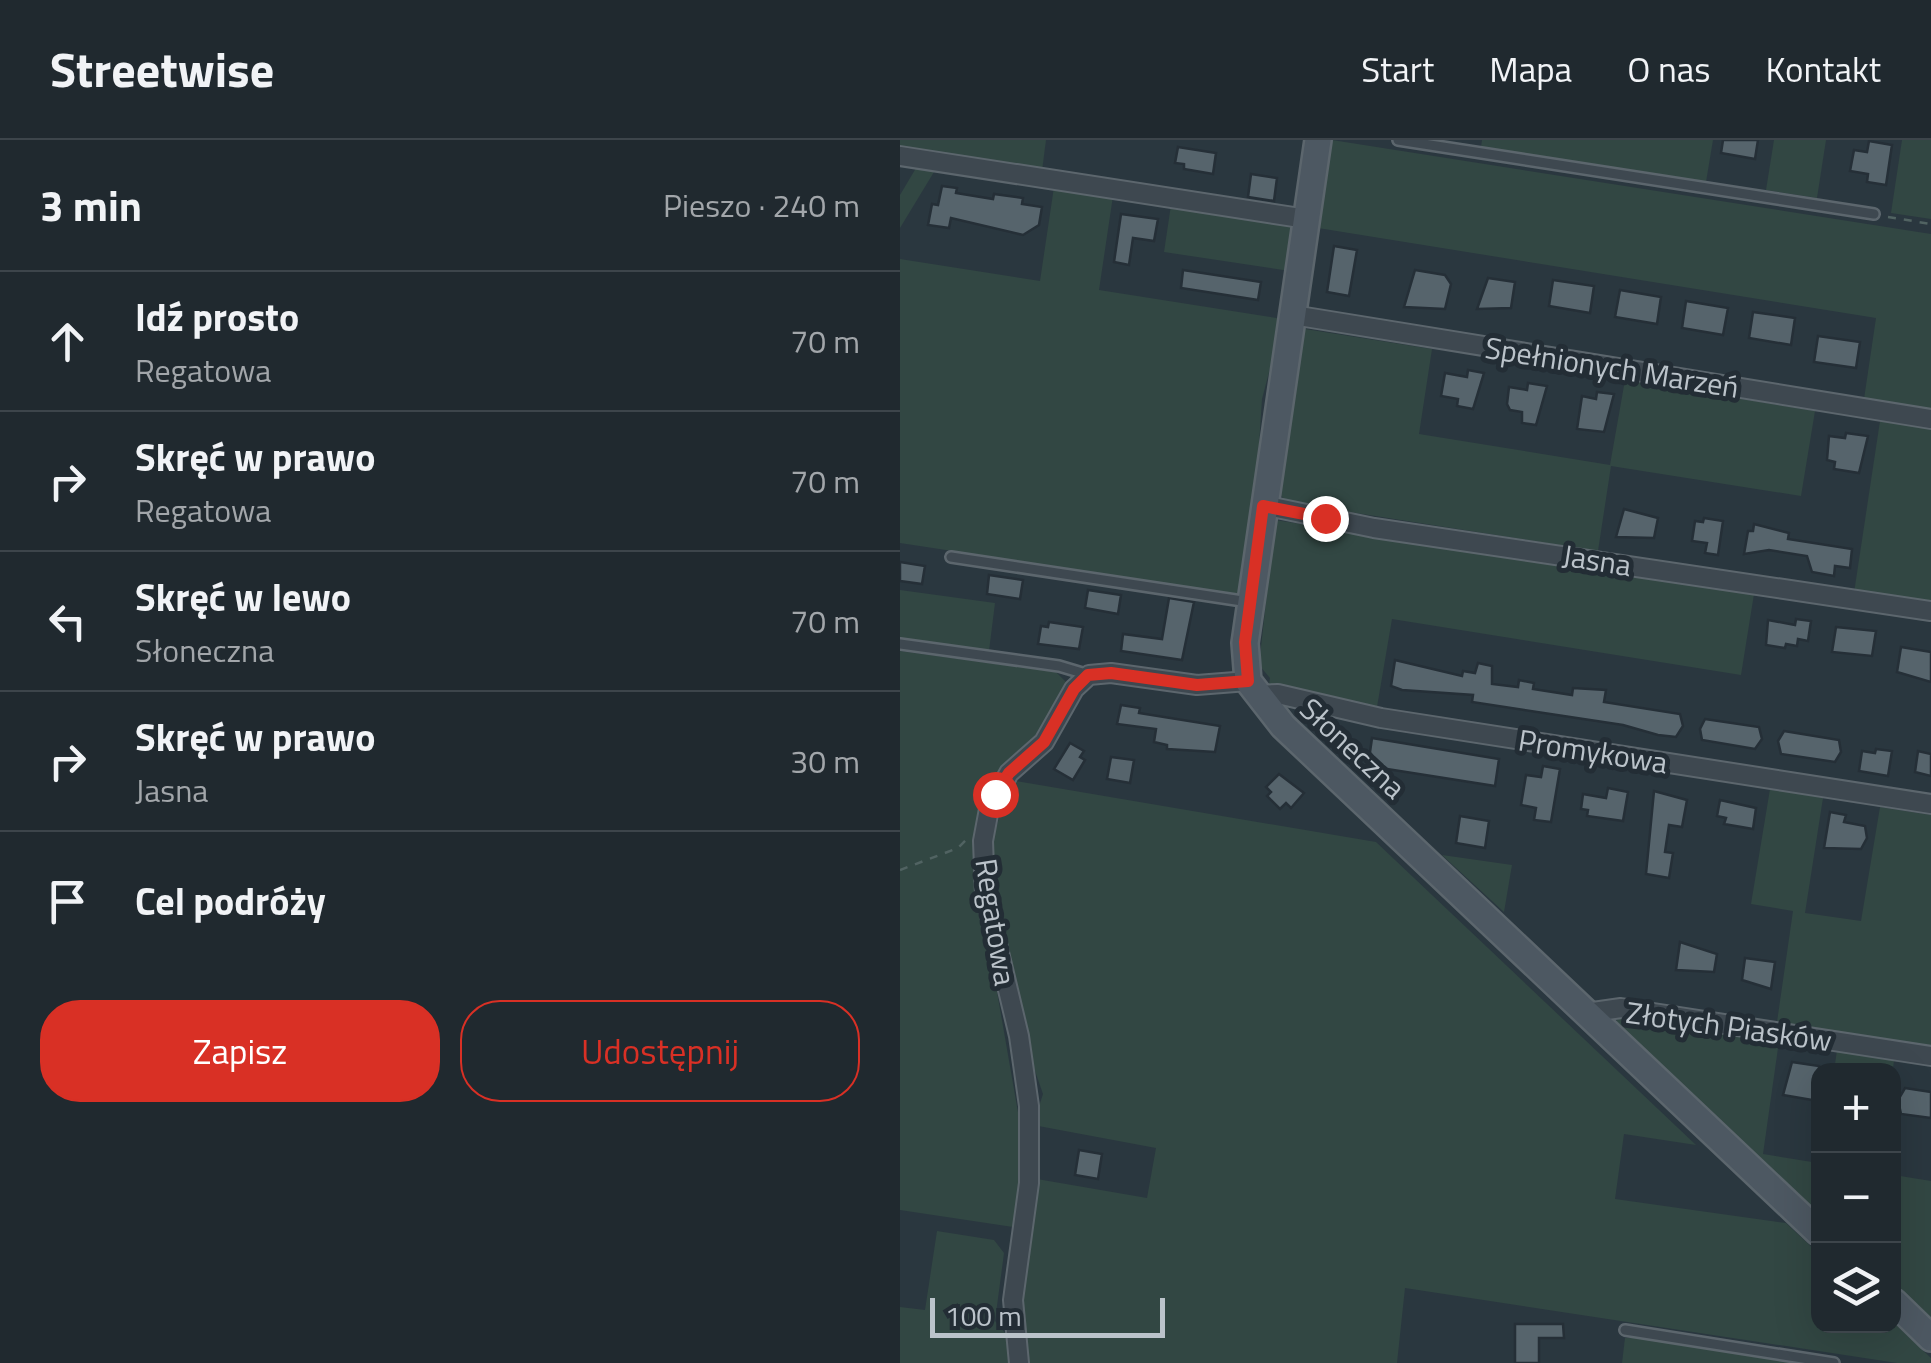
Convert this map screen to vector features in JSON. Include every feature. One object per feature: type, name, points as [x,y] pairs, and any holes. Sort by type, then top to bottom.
[{"type":"street","points":[[1088,675],[1111,673],[1252,688],[1245,642],[1318,140]]},
{"type":"street","points":[[900,156],[1307,219]]},
{"type":"street","name":"Spełnionych Marzeń","points":[[1293,315],[1931,419]]},
{"type":"street","name":"Jasna","points":[[1263,506],[1374,528],[1931,611]]},
{"type":"street","name":"Regatowa","points":[[1019,1363],[1013,1300],[1028,1184],[1030,1106],[1020,1036],[985,894],[986,822],[1009,773],[1044,742],[1074,689],[1088,675]]},
{"type":"street","name":"Promykowa","points":[[1252,688],[1381,718],[1931,804]]},
{"type":"street","name":"Słoneczna","points":[[1252,688],[1282,726],[1811,1225]]},
{"type":"street","name":"Złotych Piasków","points":[[1586,1013],[1621,1008],[1931,1056]]},
{"type":"street","points":[[1901,1309],[1931,1338]]},
{"type":"lane","points":[[1398,140],[1874,214]]},
{"type":"lane","points":[[950,557],[1250,602]]},
{"type":"lane","points":[[900,644],[1059,666],[1088,675]]},
{"type":"lane","points":[[1625,1330],[1834,1363]]},
{"type":"path","points":[[1874,214],[1931,224]]},
{"type":"path","points":[[900,870],[958,848],[986,822]]},
{"type":"green space","points":[[900,140],[1046,140],[1042,171],[900,149]]},
{"type":"green space","points":[[1332,140],[1931,234],[1931,410],[1864,399],[1876,318],[1318,228]]},
{"type":"green space","points":[[1482,140],[1713,140],[1706,182],[1481,147]]},
{"type":"green space","points":[[1774,140],[1826,140],[1817,198],[1766,190]]},
{"type":"green space","points":[[1902,140],[1931,140],[1931,219],[1891,213]]},
{"type":"green space","points":[[919,163],[937,167],[900,228],[900,195]]},
{"type":"green space","points":[[1054,187],[1113,196],[1099,290],[1283,319],[1262,399],[1255,506],[1241,595],[900,543],[900,259],[1040,281]]},
{"type":"green space","points":[[1171,205],[1297,224],[1290,271],[1164,252]]},
{"type":"green space","points":[[1305,329],[1432,349],[1419,434],[1610,465],[1625,380],[1815,411],[1801,496],[1611,466],[1598,551],[1286,502],[1280,494]]},
{"type":"green space","points":[[1880,421],[1931,429],[1931,605],[1854,593]]},
{"type":"green space","points":[[1275,520],[1754,594],[1741,675],[1392,619],[1377,707],[1269,684],[1270,678],[1259,665]]},
{"type":"green space","points":[[900,590],[995,603],[989,651],[900,639]]},
{"type":"green space","points":[[900,651],[1056,672],[1069,685],[1038,741],[995,781],[980,894],[1023,1141],[1023,1202],[1013,1227],[900,1210]]},
{"type":"green space","points":[[1010,780],[1376,842],[1696,1145],[1624,1134],[1615,1199],[1786,1223],[1811,1246],[1811,1333],[1901,1333],[1901,1330],[1931,1358],[1931,1363],[1897,1363],[1405,1288],[1397,1363],[1026,1363],[1020,1288],[1037,1179],[1147,1198],[1156,1148],[1033,1125],[1043,1094],[1025,1042],[991,846]]},
{"type":"green space","points":[[1770,789],[1823,798],[1805,913],[1861,921],[1880,807],[1931,815],[1931,1047],[1777,1022],[1793,911],[1751,904]]},
{"type":"green space","points":[[1442,855],[1512,865],[1504,912]]},
{"type":"green space","points":[[1622,1016],[1779,1041],[1763,1154],[1811,1162],[1811,1208],[1615,1022]]},
{"type":"green space","points":[[1837,1050],[1894,1059],[1894,1063],[1835,1063]]},
{"type":"green space","points":[[1901,1176],[1931,1181],[1931,1321],[1901,1293]]},
{"type":"green space","points":[[937,1231],[994,1240],[1004,1253],[995,1321],[1011,1340],[1014,1363],[900,1363],[900,1307],[925,1310]]},
{"type":"green space","points":[[1625,1338],[1648,1338],[1804,1363],[1622,1363]]},
{"type":"building","points":[[1723,140],[1758,140],[1755,159],[1721,153]]},
{"type":"building","points":[[1869,141],[1892,145],[1886,185],[1867,182],[1868,174],[1850,171],[1854,150],[1867,152]]},
{"type":"building","points":[[1178,147],[1216,153],[1213,174],[1184,169],[1184,164],[1175,163]]},
{"type":"building","points":[[1251,174],[1277,178],[1274,201],[1248,197]]},
{"type":"building","points":[[942,186],[957,188],[956,193],[993,199],[994,194],[1023,198],[1022,204],[1042,207],[1039,225],[1023,235],[951,218],[949,228],[928,225],[932,204],[938,205]]},
{"type":"building","points":[[1121,214],[1158,219],[1154,241],[1133,238],[1129,265],[1114,262]]},
{"type":"building","points":[[1334,246],[1357,250],[1349,296],[1327,292]]},
{"type":"building","points":[[1183,270],[1261,282],[1258,300],[1181,288]]},
{"type":"building","points":[[1415,270],[1445,275],[1451,284],[1445,309],[1404,307]]},
{"type":"building","points":[[1488,278],[1515,282],[1511,308],[1477,309]]},
{"type":"building","points":[[1553,280],[1594,286],[1590,313],[1549,306]]},
{"type":"building","points":[[1620,290],[1661,297],[1657,324],[1615,317]]},
{"type":"building","points":[[1686,301],[1728,308],[1723,335],[1682,328]]},
{"type":"building","points":[[1753,312],[1795,318],[1791,345],[1749,338]]},
{"type":"building","points":[[1818,336],[1860,342],[1856,368],[1814,362]]},
{"type":"building","points":[[1468,370],[1484,373],[1473,409],[1457,406],[1458,399],[1441,396],[1445,373],[1467,377]]},
{"type":"building","points":[[1528,383],[1547,386],[1536,425],[1522,423],[1522,412],[1510,410],[1507,404],[1509,387],[1527,390]]},
{"type":"building","points":[[1597,392],[1614,394],[1604,432],[1577,429],[1582,396],[1596,399]]},
{"type":"building","points":[[1846,433],[1868,436],[1859,473],[1834,469],[1835,462],[1827,460],[1829,436],[1845,438]]},
{"type":"building","points":[[1624,509],[1658,518],[1654,538],[1616,537]]},
{"type":"building","points":[[1704,518],[1723,521],[1718,555],[1705,553],[1707,543],[1692,541],[1695,521],[1703,522]]},
{"type":"building","points":[[1754,524],[1789,533],[1788,539],[1852,549],[1850,568],[1835,566],[1834,576],[1812,572],[1807,556],[1769,550],[1744,554],[1748,531],[1753,531]]},
{"type":"building","points":[[900,562],[925,566],[922,584],[900,581]]},
{"type":"building","points":[[989,575],[1023,580],[1020,599],[987,594]]},
{"type":"building","points":[[1088,590],[1121,595],[1118,614],[1085,608]]},
{"type":"building","points":[[1169,598],[1194,602],[1182,660],[1121,651],[1123,634],[1162,639]]},
{"type":"building","points":[[1796,619],[1811,621],[1808,641],[1798,639],[1797,646],[1786,644],[1785,648],[1766,645],[1768,620],[1795,625]]},
{"type":"building","points":[[1049,622],[1083,627],[1079,649],[1038,644],[1041,626],[1048,627]]},
{"type":"building","points":[[1836,627],[1876,631],[1872,656],[1832,652]]},
{"type":"building","points":[[1901,647],[1931,652],[1931,682],[1897,672]]},
{"type":"building","points":[[1395,660],[1462,676],[1463,671],[1475,673],[1478,663],[1492,666],[1492,684],[1518,687],[1519,680],[1534,683],[1533,689],[1572,695],[1573,688],[1606,690],[1604,702],[1680,714],[1683,726],[1676,737],[1658,735],[1623,725],[1472,702],[1473,695],[1402,690],[1391,686]]},
{"type":"building","points":[[1121,705],[1140,708],[1139,713],[1220,726],[1215,752],[1167,749],[1167,745],[1154,742],[1156,729],[1117,724]]},
{"type":"building","points":[[1705,719],[1759,727],[1762,739],[1755,749],[1702,740],[1700,729]]},
{"type":"building","points":[[1784,731],[1839,740],[1841,752],[1835,762],[1781,754],[1778,741]]},
{"type":"building","points":[[1372,738],[1499,759],[1495,786],[1368,766]]},
{"type":"building","points":[[1070,743],[1084,751],[1080,757],[1085,760],[1073,780],[1054,769]]},
{"type":"building","points":[[1876,749],[1892,751],[1888,776],[1859,771],[1862,751],[1875,753]]},
{"type":"building","points":[[1918,751],[1931,754],[1931,776],[1915,772]]},
{"type":"building","points":[[1111,757],[1134,760],[1130,783],[1107,779]]},
{"type":"building","points":[[1543,766],[1560,769],[1551,822],[1534,820],[1536,808],[1521,805],[1526,775],[1541,777]]},
{"type":"building","points":[[1279,774],[1304,793],[1291,808],[1286,803],[1280,809],[1267,796],[1271,792],[1266,787]]},
{"type":"building","points":[[1608,788],[1628,792],[1623,821],[1587,816],[1588,810],[1581,809],[1583,794],[1606,798]]},
{"type":"building","points":[[1654,791],[1687,800],[1682,827],[1669,825],[1665,852],[1673,853],[1669,878],[1646,874]]},
{"type":"building","points":[[1720,800],[1756,808],[1753,829],[1724,824],[1726,818],[1717,816]]},
{"type":"building","points":[[1830,812],[1846,815],[1844,822],[1865,826],[1867,838],[1861,849],[1824,848]]},
{"type":"building","points":[[1460,816],[1489,821],[1485,848],[1456,843]]},
{"type":"building","points":[[1680,942],[1717,954],[1714,972],[1676,970]]},
{"type":"building","points":[[1745,958],[1775,962],[1771,989],[1742,980]]},
{"type":"building","points":[[1792,1062],[1811,1065],[1811,1100],[1783,1095]]},
{"type":"building","points":[[1905,1088],[1931,1092],[1931,1118],[1901,1114]]},
{"type":"building","points":[[1079,1150],[1102,1154],[1098,1179],[1075,1175]]},
{"type":"building","points":[[1515,1324],[1563,1324],[1564,1338],[1539,1338],[1539,1363],[1515,1363]]},
{"type":"route","points":[[995,794],[1009,773],[1044,742],[1074,689],[1088,675],[1111,673],[1197,685],[1248,681],[1245,642],[1263,506],[1325,518]]}]
